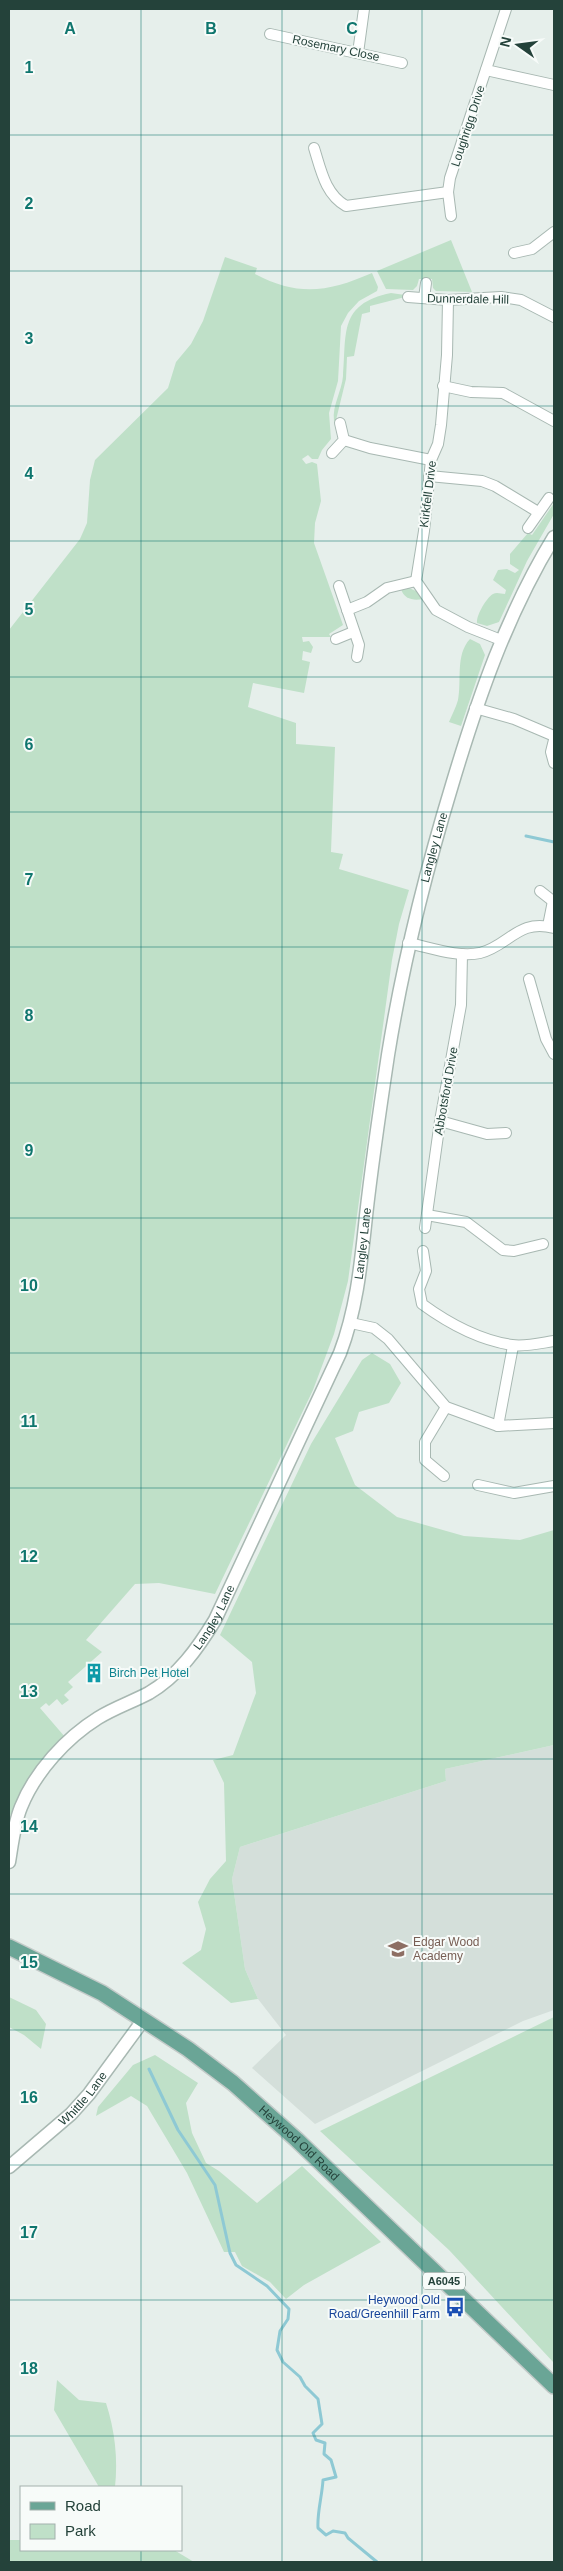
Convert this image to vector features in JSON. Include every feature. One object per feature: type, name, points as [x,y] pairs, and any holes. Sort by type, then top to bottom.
[{"type":"main road","name":"Heywood Old Road","points":[[9,1947],[85,1983],[144,2019],[233,2083],[298,2140],[554,2386]]},
{"type":"street","points":[[358,53],[364,9]]},
{"type":"street","name":"Loughrigg Drive","points":[[452,216],[448,192],[506,9]]},
{"type":"street","name":"Rosemary Close","points":[[270,34],[402,62]]},
{"type":"street","points":[[486,70],[554,85]]},
{"type":"street","points":[[314,148],[329,192],[337,201],[346,206],[448,192]]},
{"type":"street","points":[[514,254],[532,249],[554,232]]},
{"type":"street","points":[[424,298],[426,283]]},
{"type":"street","name":"Dunnerdale Hill","points":[[408,298],[448,300],[501,297],[521,300],[554,317]]},
{"type":"street","name":"Kirkfell Drive","points":[[416,581],[424,531],[431,460],[438,444],[447,356],[448,300]]},
{"type":"street","points":[[443,386],[471,392],[503,393],[554,420]]},
{"type":"street","points":[[340,423],[344,440]]},
{"type":"street","points":[[344,440],[370,448],[431,460]]},
{"type":"street","points":[[332,454],[344,440]]},
{"type":"street","points":[[429,476],[482,482],[495,486],[538,512]]},
{"type":"street","points":[[528,528],[548,498]]},
{"type":"street","name":"Langley Lane","points":[[9,1862],[21,1807],[52,1758],[96,1719],[151,1691],[176,1672],[197,1649],[214,1620],[340,1354],[351,1323],[360,1278],[388,1054],[408,943],[427,867],[475,708],[501,640],[530,576],[554,537]]},
{"type":"street","points":[[347,610],[367,602],[387,588],[416,581],[436,610],[468,627],[501,640]]},
{"type":"street","points":[[339,586],[353,632],[359,645],[357,657]]},
{"type":"street","points":[[336,639],[353,632]]},
{"type":"street","points":[[475,708],[514,719],[554,736]]},
{"type":"street","points":[[554,740],[551,752],[554,763]]},
{"type":"street","points":[[408,943],[462,954],[481,953],[518,930],[532,926],[551,927],[554,902],[540,891]]},
{"type":"street","name":"Abbotsford Drive","points":[[425,1228],[440,1120],[461,1005],[462,954]]},
{"type":"street","points":[[529,979],[546,1039],[554,1054]]},
{"type":"street","points":[[440,1120],[487,1134],[506,1133]]},
{"type":"street","points":[[427,1215],[466,1222],[503,1250],[514,1251],[542,1244]]},
{"type":"street","points":[[423,1251],[426,1271],[419,1289],[422,1304],[456,1327],[513,1346],[554,1341]]},
{"type":"street","points":[[351,1323],[374,1328],[388,1339],[446,1407],[498,1426],[554,1423]]},
{"type":"street","points":[[498,1426],[513,1346]]},
{"type":"street","points":[[444,1476],[425,1460],[425,1442],[446,1407]]},
{"type":"street","points":[[478,1485],[514,1493],[554,1486]]},
{"type":"street","name":"Whittle Lane","points":[[9,2167],[71,2114],[83,2101],[144,2019]]},
{"type":"shaded area","name":"Edgar Wood Academy","points":[[554,1745],[554,2010],[523,2021],[315,2124],[252,2068],[286,2035],[258,1999],[245,1969],[232,1879],[240,1847],[446,1781],[445,1769]]},
{"type":"green space","points":[[451,240],[472,292],[436,291],[433,288],[432,279],[419,279],[417,286],[413,290],[386,289],[377,271]]},
{"type":"green space","points":[[225,257],[257,268],[255,274],[271,281],[300,289],[327,288],[372,273],[378,287],[377,291],[359,301],[348,313],[341,326],[338,381],[329,413],[331,439],[322,450],[318,459],[312,459],[308,455],[302,459],[306,464],[312,462],[317,464],[321,501],[315,523],[314,543],[343,625],[329,634],[331,637],[302,637],[303,642],[309,641],[313,647],[311,653],[303,651],[302,660],[310,662],[304,693],[253,683],[248,707],[296,723],[296,744],[335,747],[331,852],[343,854],[339,869],[409,890],[399,924],[392,960],[348,1281],[334,1334],[313,1390],[215,1594],[159,1583],[135,1584],[86,1640],[102,1652],[68,1682],[73,1687],[64,1695],[69,1700],[62,1705],[57,1699],[49,1706],[46,1703],[40,1708],[65,1737],[32,1774],[9,1818],[9,630],[80,539],[87,523],[90,480],[95,460],[168,388],[176,362],[191,344],[203,321]]},
{"type":"green space","points":[[391,293],[405,295],[405,297],[370,306],[370,312],[362,314],[354,356],[347,357],[346,379],[336,420],[334,421],[334,409],[342,382],[346,334],[349,323],[354,313],[362,305],[374,298]]},
{"type":"green space","points":[[554,503],[554,514],[527,561],[499,622],[487,626],[477,623],[480,612],[490,596],[496,593],[505,594],[506,590],[493,580],[498,570],[507,569],[515,573],[519,570],[510,564],[510,554],[528,533],[532,535]]},
{"type":"green space","points":[[407,587],[418,592],[423,599],[416,600],[404,595],[401,589]]},
{"type":"green space","points":[[470,639],[480,644],[485,655],[461,726],[449,722],[458,700],[462,653]]},
{"type":"green space","points":[[372,1353],[390,1364],[401,1383],[389,1403],[359,1412],[353,1431],[335,1438],[355,1485],[397,1517],[464,1536],[520,1540],[554,1530],[554,1745],[445,1769],[446,1781],[240,1847],[232,1879],[245,1969],[258,1999],[231,2003],[182,1963],[201,1950],[206,1929],[198,1902],[210,1879],[226,1861],[224,1783],[213,1760],[233,1755],[256,1693],[252,1662],[220,1635],[311,1444],[362,1360]]},
{"type":"green space","points":[[9,1997],[36,2010],[46,2024],[41,2049],[24,2035],[9,2027]]},
{"type":"green space","points":[[554,2017],[554,2363],[449,2250],[320,2131]]},
{"type":"green space","points":[[155,2055],[198,2083],[186,2103],[192,2133],[206,2163],[219,2171],[257,2203],[302,2166],[381,2242],[304,2285],[286,2299],[270,2282],[242,2266],[235,2252],[224,2252],[187,2173],[147,2106],[131,2096],[96,2116],[98,2107],[133,2065]]},
{"type":"green space","points":[[57,2380],[79,2400],[106,2403],[115,2445],[115,2486],[98,2486],[54,2410]]},
{"type":"green space","points":[[9,2540],[20,2540],[20,2551],[176,2551],[194,2562],[9,2562]]},
{"type":"waterway","points":[[526,836],[554,842]]},
{"type":"waterway","points":[[149,2069],[178,2130],[215,2185],[230,2253],[236,2265],[267,2286],[289,2309],[288,2319],[280,2331],[277,2350],[283,2362],[300,2377],[305,2386],[318,2399],[322,2424],[313,2433],[316,2440],[325,2443],[324,2454],[331,2460],[336,2477],[323,2480],[318,2528],[326,2535],[333,2531],[345,2533],[348,2538],[377,2562]]},
{"type":"place","name":"Birch Pet Hotel","points":[[94,1673]]},
{"type":"place","name":"Edgar Wood Academy","points":[[398,1949]]},
{"type":"place","name":"Heywood Old Road/Greenhill Farm","points":[[455,2307]]}]
